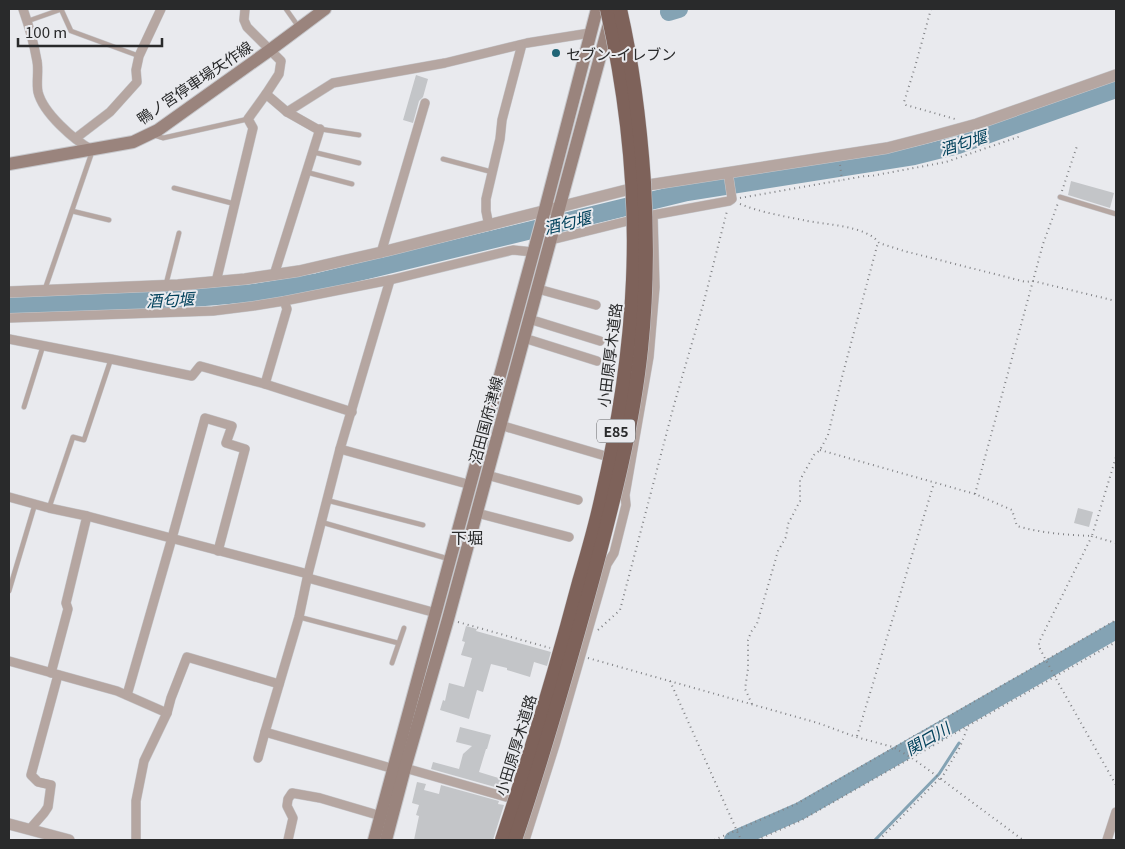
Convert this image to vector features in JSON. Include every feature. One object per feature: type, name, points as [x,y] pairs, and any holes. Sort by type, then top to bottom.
[{"type":"highway","name":"小田原厚木道路","points":[[502,840],[558,662],[601,502],[617,425],[628,348],[634,253],[630,151],[624,98],[607,9]]},
{"type":"highway","name":"小田原厚木道路","points":[[515,840],[536,778],[570,664],[612,505],[629,428],[641,349],[646,281],[646,223],[636,97],[627,37],[620,9]]},
{"type":"main road","name":"鴨ノ宮停車場矢作線","points":[[9,164],[133,142],[150,134],[325,9]]},
{"type":"main road","name":"沼田国府津線","points":[[386,840],[399,769],[436,613],[544,214],[597,9]]},
{"type":"main road","name":"沼田国府津線","points":[[374,840],[448,619],[613,9]]},
{"type":"street","points":[[23,9],[38,63],[38,90],[40,97],[47,110],[57,122],[82,144],[92,150]]},
{"type":"street","points":[[76,138],[110,112],[137,82],[136,70],[139,56],[161,9]]},
{"type":"street","points":[[216,282],[253,128],[248,119],[279,74],[282,61],[246,26],[244,20],[245,9]]},
{"type":"street","points":[[287,112],[333,83],[445,63],[527,42],[590,33]]},
{"type":"street","points":[[489,226],[486,199],[500,139],[502,120],[521,48],[520,45]]},
{"type":"street","points":[[9,292],[166,286],[216,282],[299,271],[544,214],[642,186],[888,148],[973,125],[1116,75]]},
{"type":"street","points":[[266,94],[287,112],[320,129],[274,275]]},
{"type":"street","points":[[381,253],[425,103]]},
{"type":"street","points":[[552,237],[731,200],[728,172]]},
{"type":"street","points":[[525,840],[555,745],[606,564],[614,553],[626,505],[625,495],[649,357],[655,287],[654,215]]},
{"type":"street","points":[[9,318],[213,311],[284,301],[390,280],[513,250],[533,252]]},
{"type":"street","points":[[258,758],[299,617],[326,500],[340,449],[390,280]]},
{"type":"street","points":[[538,289],[596,305]]},
{"type":"street","points":[[265,384],[287,309],[284,301]]},
{"type":"street","points":[[530,319],[600,341]]},
{"type":"street","points":[[524,338],[597,361]]},
{"type":"street","points":[[9,339],[192,376],[200,366],[265,384],[352,412]]},
{"type":"street","points":[[127,695],[205,418],[232,426],[226,443],[245,449],[218,551]]},
{"type":"street","points":[[500,425],[602,456]]},
{"type":"street","points":[[340,449],[471,485]]},
{"type":"street","points":[[487,475],[578,500]]},
{"type":"street","points":[[9,497],[172,538],[436,613]]},
{"type":"street","points":[[477,513],[569,537]]},
{"type":"street","points":[[30,829],[48,807],[51,785],[38,782],[32,775],[68,609],[66,603],[87,516]]},
{"type":"street","points":[[136,840],[136,801],[144,761],[166,713],[187,657],[279,684]]},
{"type":"street","points":[[9,662],[117,691],[166,713]]},
{"type":"street","points":[[265,732],[506,797]]},
{"type":"street","points":[[288,840],[293,818],[286,806],[292,793],[320,798],[381,816]]},
{"type":"street","points":[[1107,840],[1116,812]]},
{"type":"street","points":[[9,824],[69,840]]},
{"type":"lane","points":[[27,21],[62,9],[71,31],[139,56]]},
{"type":"lane","points":[[286,9],[299,28]]},
{"type":"lane","points":[[150,134],[162,138],[248,119]]},
{"type":"lane","points":[[320,129],[359,135]]},
{"type":"lane","points":[[44,291],[92,150]]},
{"type":"lane","points":[[313,152],[358,163]]},
{"type":"lane","points":[[443,159],[492,172]]},
{"type":"lane","points":[[306,172],[352,184]]},
{"type":"lane","points":[[174,188],[235,204]]},
{"type":"lane","points":[[1060,197],[1116,214]]},
{"type":"lane","points":[[72,211],[109,220]]},
{"type":"lane","points":[[166,286],[179,233]]},
{"type":"lane","points":[[24,407],[43,346]]},
{"type":"lane","points":[[49,508],[73,437],[84,440],[111,359]]},
{"type":"lane","points":[[326,500],[424,525]]},
{"type":"lane","points":[[9,591],[35,504]]},
{"type":"lane","points":[[321,522],[450,560]]},
{"type":"lane","points":[[299,617],[398,643]]},
{"type":"lane","points":[[392,663],[404,628]]},
{"type":"path","points":[[931,9],[904,102],[906,105],[973,125]]},
{"type":"path","points":[[731,200],[946,162],[1021,136]]},
{"type":"path","points":[[975,494],[1033,281],[1077,146]]},
{"type":"path","points":[[839,155],[842,180]]},
{"type":"path","points":[[731,200],[745,206],[796,219],[861,231],[879,242],[904,251],[984,272],[1026,282],[1033,281],[1116,302]]},
{"type":"path","points":[[599,629],[620,610],[731,200]]},
{"type":"path","points":[[752,705],[745,689],[750,632],[757,624],[778,551],[786,537],[788,524],[800,501],[800,480],[828,435],[879,242]]},
{"type":"path","points":[[820,450],[975,494],[1012,510],[1017,526],[1072,535],[1092,536],[1116,543]]},
{"type":"path","points":[[1116,457],[1092,536],[1039,647],[1116,785]]},
{"type":"path","points":[[856,737],[934,483]]},
{"type":"path","points":[[448,619],[552,648]]},
{"type":"path","points":[[714,840],[796,804],[1116,620]]},
{"type":"path","points":[[757,840],[800,821],[1116,642]]},
{"type":"path","points":[[581,656],[893,747],[939,777],[1023,840]]},
{"type":"path","points":[[670,681],[742,840]]},
{"type":"path","points":[[879,840],[939,777],[960,747],[968,726]]},
{"type":"building","points":[[416,75],[428,79],[413,123],[403,120]]},
{"type":"building","points":[[1071,181],[1114,193],[1110,208],[1068,195]]},
{"type":"building","points":[[1078,508],[1093,512],[1089,527],[1074,523]]},
{"type":"building","points":[[466,626],[477,629],[476,631],[551,652],[547,666],[534,662],[530,677],[491,664],[483,692],[477,690],[469,719],[440,710],[443,700],[445,701],[449,683],[464,687],[472,658],[461,655],[465,642],[462,641]]},
{"type":"building","points":[[460,727],[491,735],[479,772],[505,780],[502,789],[431,769],[433,762],[459,769],[463,754],[472,746],[456,742]]},
{"type":"building","points":[[417,782],[426,784],[424,790],[439,794],[441,785],[499,801],[498,804],[504,805],[493,840],[414,840],[419,816],[416,815],[419,805],[412,803]]},
{"type":"waterway","points":[[669,12],[679,9]]},
{"type":"waterway","name":"酒匂堰","points":[[9,305],[168,300],[253,293],[318,282],[687,192],[914,156],[958,145],[1116,89]]},
{"type":"waterway","name":"関口川","points":[[733,840],[800,811],[1116,630]]},
{"type":"waterway","points":[[875,840],[939,774],[959,743]]},
{"type":"place","name":"セブン-イレブン","points":[[556,53]]},
{"type":"district","name":"下堀","points":[[467,537]]}]
